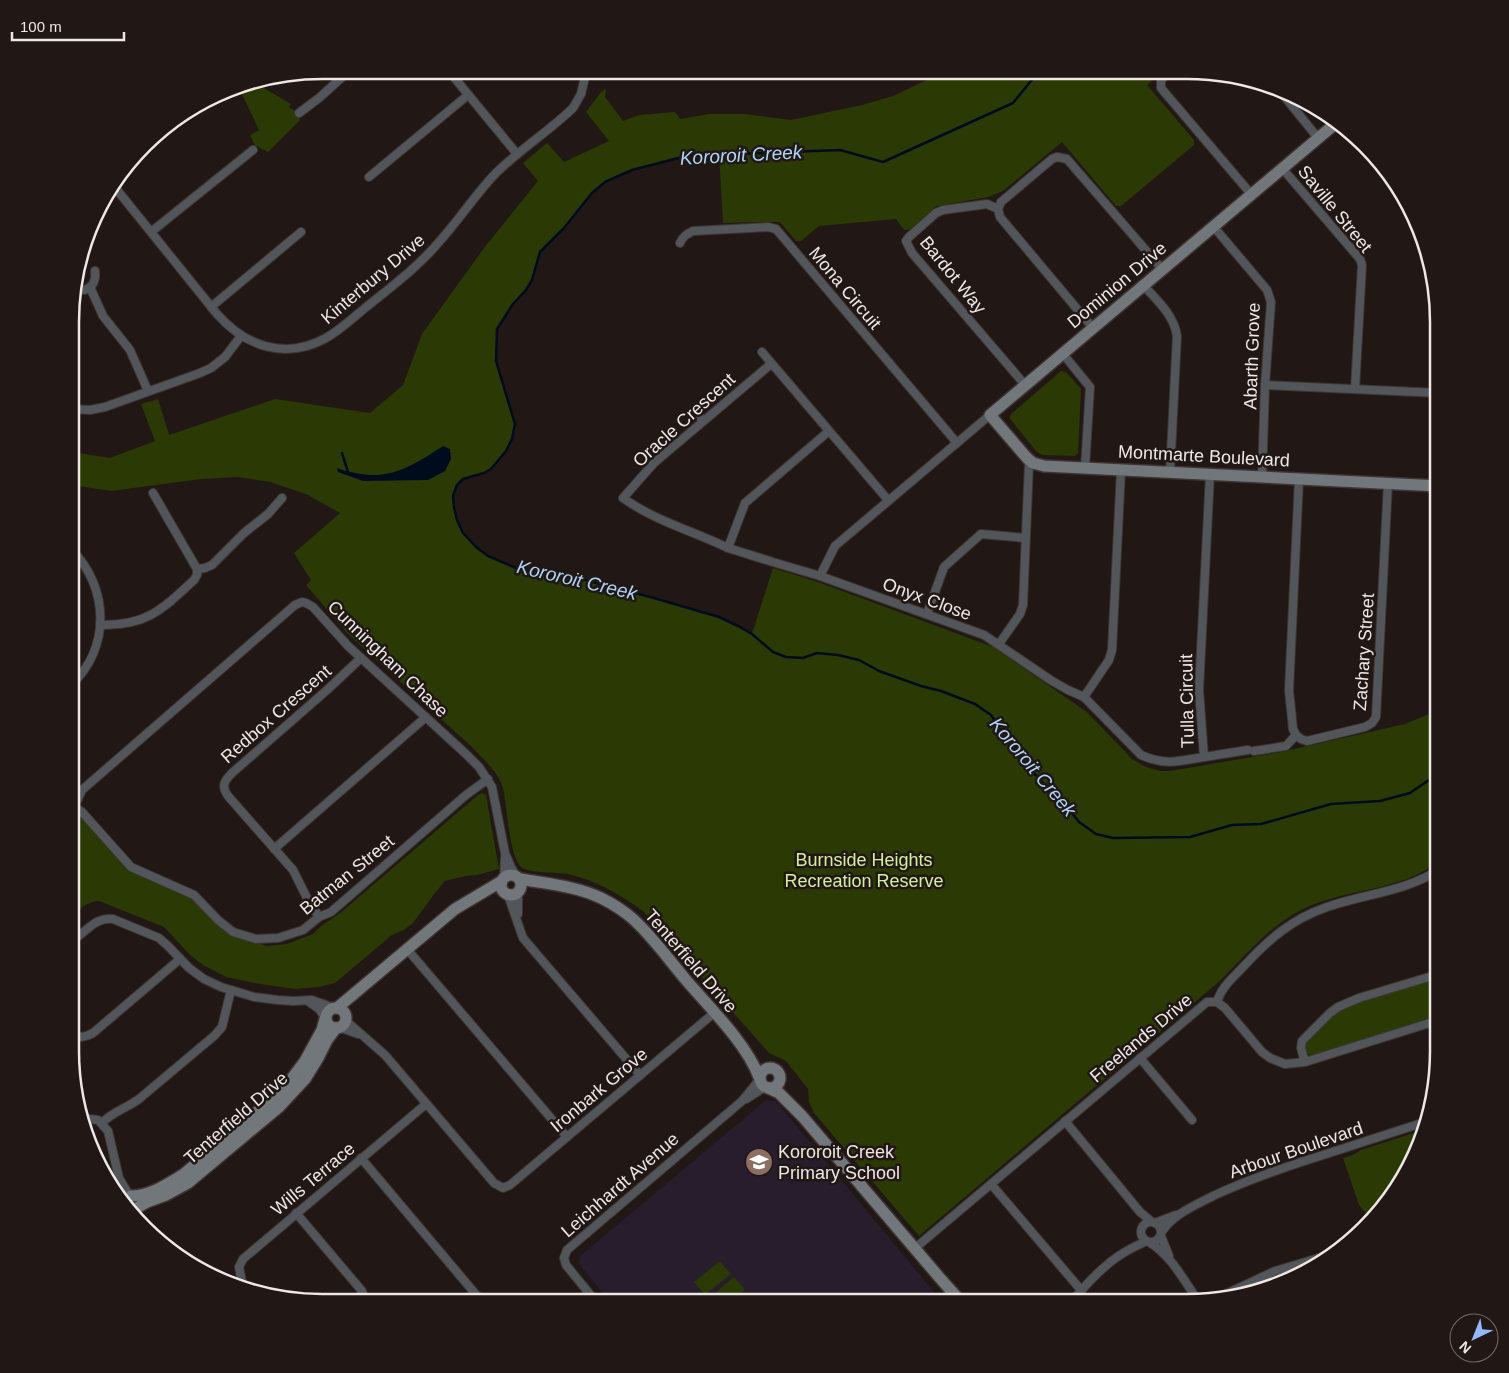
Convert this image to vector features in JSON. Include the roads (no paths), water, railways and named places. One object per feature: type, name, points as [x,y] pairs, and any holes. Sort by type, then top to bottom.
[{"type":"street","points":[[299,113],[340,79]]},
{"type":"street","points":[[455,79],[517,154]]},
{"type":"street","name":"Kinterbury Drive","points":[[117,191],[224,322],[241,336],[254,343],[267,347],[302,347],[315,343],[333,333],[428,255],[494,175],[573,108],[581,94],[585,79]]},
{"type":"street","points":[[1162,79],[1161,88],[1251,194]]},
{"type":"street","points":[[368,177],[468,95]]},
{"type":"street","points":[[1288,101],[1318,138]]},
{"type":"street","name":"Dominion Drive","points":[[820,576],[835,546],[1332,127]]},
{"type":"street","points":[[150,232],[253,150]]},
{"type":"street","points":[[1093,328],[1000,217],[998,209],[1001,202],[1056,156],[1061,157],[1067,160],[1162,269]]},
{"type":"street","name":"Saville Street","points":[[1282,168],[1360,259],[1362,265],[1355,389]]},
{"type":"street","name":"Bardot Way","points":[[998,209],[987,204],[943,210],[936,213],[909,237],[906,242],[912,253],[1026,386]]},
{"type":"street","name":"Abarth Grove","points":[[1213,226],[1270,296],[1262,477]]},
{"type":"street","name":"Mona Circuit","points":[[680,243],[687,233],[693,231],[768,227],[776,229],[957,443]]},
{"type":"street","points":[[211,307],[301,232]]},
{"type":"street","points":[[81,290],[90,287],[95,280],[95,271]]},
{"type":"street","points":[[1144,285],[1172,319],[1176,328],[1170,472]]},
{"type":"street","points":[[90,287],[103,316],[130,350],[148,391]]},
{"type":"street","points":[[79,410],[98,409],[211,368],[225,357],[241,336]]},
{"type":"street","points":[[762,352],[888,500]]},
{"type":"street","points":[[1063,354],[1090,387],[1085,468]]},
{"type":"street","name":"Oracle Crescent","points":[[623,498],[654,463],[771,364]]},
{"type":"street","points":[[1265,385],[1430,392]]},
{"type":"street","points":[[694,410],[703,421]]},
{"type":"street","name":"Montmarte Boulevard","points":[[990,415],[1027,458],[1033,463],[1044,466],[1430,485]]},
{"type":"street","points":[[618,491],[623,498],[654,518],[710,539],[728,548],[745,503],[829,432]]},
{"type":"street","points":[[999,644],[1020,614],[1023,605],[1029,464],[1027,458]]},
{"type":"street","points":[[1084,697],[1109,660],[1112,650],[1120,470]]},
{"type":"street","name":"Tulla Circuit","points":[[1058,683],[1084,697],[1141,755],[1152,760],[1171,763],[1204,756],[1200,690],[1210,474]]},
{"type":"street","points":[[1204,756],[1286,746],[1296,735],[1293,729],[1289,690],[1299,479]]},
{"type":"street","name":"Zachary Street","points":[[1296,735],[1306,740],[1321,737],[1365,727],[1372,723],[1376,717],[1388,483]]},
{"type":"street","points":[[100,625],[128,624],[146,618],[162,608],[194,580],[197,575],[197,569],[153,493]]},
{"type":"street","points":[[197,569],[212,565],[244,532],[268,514],[282,498]]},
{"type":"street","points":[[927,614],[944,566],[981,534],[1026,538]]},
{"type":"street","name":"Onyx Close","points":[[728,548],[820,576],[984,635],[1052,681],[1058,683]]},
{"type":"street","points":[[79,558],[93,581],[99,600],[100,625],[92,658],[79,677]]},
{"type":"street","name":"Cunningham Chase","points":[[79,795],[82,790],[298,603],[306,602],[361,658],[466,754],[488,779],[495,799],[505,853],[511,867],[519,878]]},
{"type":"street","name":"Redbox Crescent","points":[[319,916],[307,898],[296,875],[228,796],[224,788],[224,782],[361,658]]},
{"type":"street","points":[[274,848],[426,717]]},
{"type":"street","name":"Batman Street","points":[[79,810],[131,867],[194,895],[218,920],[233,932],[256,939],[278,938],[303,930],[319,916],[331,912],[470,791],[488,779]]},
{"type":"street","name":"Cunningham Chase","points":[[503,879],[505,853]]},
{"type":"street","points":[[509,875],[519,878],[522,885],[513,893],[501,888],[503,879],[509,875]]},
{"type":"street","points":[[1217,1002],[1223,988],[1258,950],[1275,934],[1293,922],[1329,906],[1408,886],[1430,875]]},
{"type":"street","name":"Tenterfield Drive","points":[[519,878],[590,893],[613,904],[629,916],[644,929],[743,1047],[770,1068]]},
{"type":"street","name":"Tenterfield Drive","points":[[336,1008],[454,909],[479,896],[503,879]]},
{"type":"street","name":"Tenterfield Drive","points":[[479,896],[513,893],[536,886],[552,884]]},
{"type":"street","points":[[513,893],[521,934],[527,943],[640,1075]]},
{"type":"street","points":[[79,935],[99,920],[109,918],[159,938],[189,968],[204,979],[221,987],[278,1000],[312,1000],[343,1011],[342,1023]]},
{"type":"street","points":[[407,949],[567,1137]]},
{"type":"street","points":[[79,1037],[93,1033],[180,960]]},
{"type":"street","points":[[1305,1062],[1301,1048],[1302,1041],[1338,1007],[1359,998],[1430,977]]},
{"type":"street","points":[[102,1123],[112,1113],[140,1099],[214,1036],[222,1027],[231,990]]},
{"type":"street","name":"Tenterfield Drive","points":[[137,1209],[146,1202],[166,1195],[188,1183],[279,1108],[305,1079],[316,1063],[327,1040],[342,1023],[349,1005],[359,990]]},
{"type":"street","points":[[306,1000],[319,1009],[328,1024],[342,1023],[368,1040],[385,1055],[426,1104]]},
{"type":"street","name":"Freelands Drive","points":[[914,1249],[1202,1005],[1211,1001],[1217,1002],[1227,1010],[1262,1052],[1278,1062],[1290,1065],[1430,1023]]},
{"type":"street","points":[[325,1018],[328,1011],[336,1008]]},
{"type":"street","name":"Ironbark Grove","points":[[426,1104],[494,1183],[503,1188],[510,1185],[714,1013]]},
{"type":"street","name":"Tenterfield Drive","points":[[126,1195],[146,1194],[184,1174],[278,1096],[305,1061],[322,1030],[325,1018]]},
{"type":"street","name":"Tenterfield Drive","points":[[743,1047],[763,1083],[778,1093],[802,1116],[954,1294]]},
{"type":"street","points":[[1140,1058],[1192,1120]]},
{"type":"street","points":[[770,1068],[778,1071],[780,1077],[777,1086],[763,1083],[762,1070],[770,1068]]},
{"type":"street","name":"Tenterfield Drive","points":[[780,1077],[784,1088],[802,1116]]},
{"type":"street","name":"Leichhardt Avenue","points":[[590,1294],[566,1265],[564,1258],[567,1250],[763,1083]]},
{"type":"street","name":"Wills Terrace","points":[[242,1280],[239,1267],[241,1261],[426,1104]]},
{"type":"street","points":[[88,1118],[94,1118],[102,1123],[110,1136],[122,1189]]},
{"type":"street","points":[[1065,1121],[1140,1212],[1160,1227],[1172,1263]]},
{"type":"street","name":"Arbour Boulevard","points":[[1154,1222],[1180,1214],[1236,1185],[1265,1174],[1419,1124]]},
{"type":"street","points":[[361,1158],[475,1294]]},
{"type":"street","points":[[119,1178],[122,1189]]},
{"type":"street","points":[[991,1184],[1081,1290]]},
{"type":"street","points":[[1127,1196],[1138,1216],[1143,1239],[1162,1251],[1193,1294]]},
{"type":"street","points":[[296,1213],[363,1294]]},
{"type":"street","name":"Arbour Boulevard","points":[[1161,1234],[1168,1224],[1180,1214]]},
{"type":"street","points":[[1077,1294],[1123,1252],[1145,1223],[1154,1222]]},
{"type":"street","points":[[1123,1252],[1147,1242],[1156,1241],[1161,1234]]},
{"type":"street","points":[[1241,1288],[1275,1271],[1302,1266]]},
{"type":"water","points":[[443,446],[450,449],[451,459],[445,471],[428,480],[363,481],[338,472],[337,468],[353,473],[381,475],[405,468]]},
{"type":"waterway","name":"Kororoit Creek","points":[[1033,79],[1013,103],[883,162],[840,150],[686,156],[632,170],[605,182],[592,193],[564,228],[540,252],[532,280],[526,290],[513,304],[497,329],[496,361],[515,424],[512,439],[506,451],[491,469],[463,479],[457,485],[453,496],[454,507],[463,533],[476,547],[488,556],[530,574],[577,578],[654,598],[719,617],[752,634],[773,652],[786,657],[803,658],[817,653],[859,660],[879,671],[975,704],[991,715],[1000,729],[1013,741],[1019,756],[1027,766],[1060,798],[1079,822],[1096,834],[1113,838],[1190,837],[1232,825],[1261,824],[1331,804],[1380,801],[1410,793],[1430,779]]},
{"type":"waterway","points":[[342,453],[348,472]]},
{"type":"place","name":"Kororoit Creek Primary School","points":[[759,1162]]},
{"type":"park label","name":"Burnside Heights Recreation Reserve","points":[[864,870]]}]
